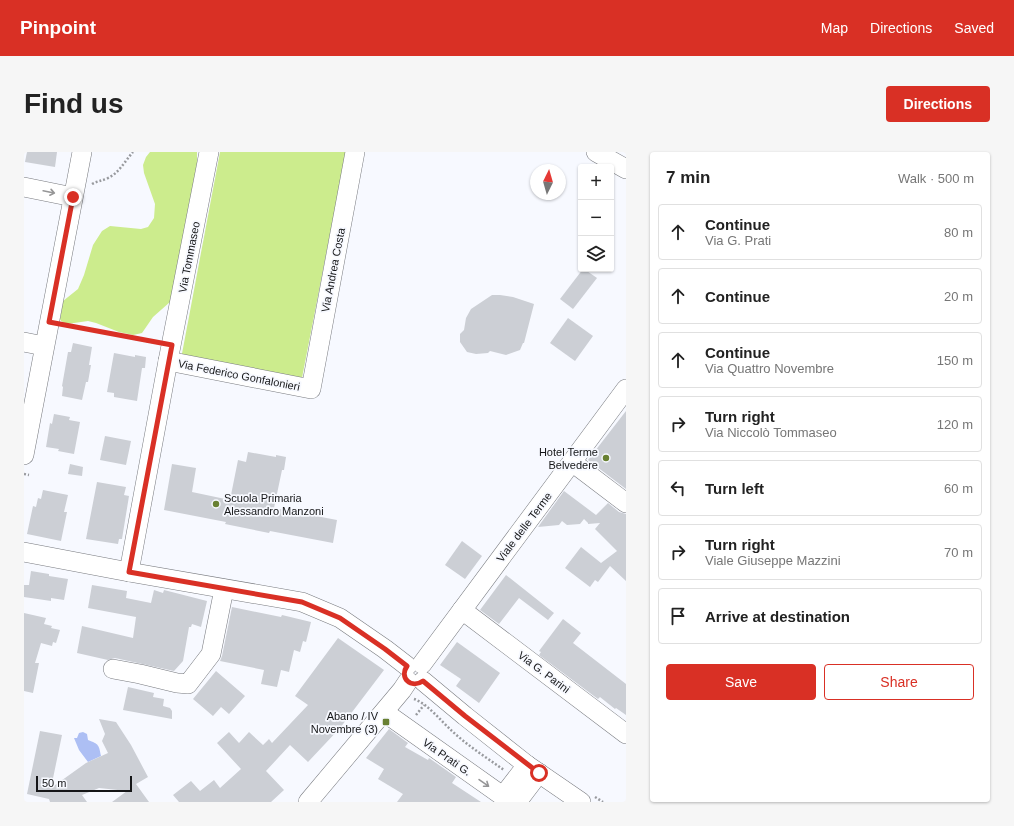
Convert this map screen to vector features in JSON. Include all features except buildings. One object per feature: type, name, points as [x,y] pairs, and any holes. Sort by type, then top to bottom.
[{"type":"street","points":[[24,455],[32,366],[44,346],[82,152]]},
{"type":"street","name":"Via Tommaseo","points":[[129,572],[209,152]]},
{"type":"street","name":"Via Andrea Costa","points":[[311,389],[355,152]]},
{"type":"street","points":[[596,152],[626,169]]},
{"type":"street","points":[[24,187],[73,197]]},
{"type":"street","points":[[24,342],[44,346]]},
{"type":"street","name":"Via Federico Gonfalonieri","points":[[170,353],[311,389]]},
{"type":"street","name":"Viale delle Terme","points":[[308,802],[414,678],[462,610],[626,390]]},
{"type":"street","points":[[572,462],[626,503]]},
{"type":"street","points":[[24,552],[302,602],[340,618],[385,649],[414,678],[465,716],[528,772],[586,798]]},
{"type":"street","points":[[113,668],[177,683],[188,684],[211,654],[224,589]]},
{"type":"street","name":"Via G. Parini","points":[[462,610],[626,734]]},
{"type":"street","name":"Via Prati G.","points":[[384,712],[511,800]]},
{"type":"street","points":[[511,800],[528,772]]},
{"type":"path","points":[[88,186],[97,181],[108,178],[118,171],[133,152]]},
{"type":"path","points":[[49,322],[170,353]]},
{"type":"path","points":[[24,474],[29,475]]},
{"type":"path","points":[[414,678],[418,701],[452,731],[479,753],[528,772]]},
{"type":"path","points":[[452,731],[465,716]]},
{"type":"path","points":[[586,798],[603,802]]},
{"type":"green space","points":[[150,152],[197,152],[197,164],[170,302],[153,317],[142,333],[133,335],[119,332],[88,321],[67,324],[61,321],[63,301],[78,289],[93,245],[102,231],[110,226],[141,229],[148,227],[154,218],[155,204],[144,173],[143,165]]},
{"type":"green space","points":[[220,152],[346,152],[301,383],[181,359]]},
{"type":"water","points":[[83,732],[87,734],[88,740],[98,745],[100,749],[101,756],[88,762],[79,750],[74,738],[77,738],[79,733]]},
{"type":"place","name":"Hotel Terme Belvedere","points":[[606,458]]},
{"type":"place","name":"Scuola Primaria Alessandro Manzoni","points":[[216,504]]},
{"type":"place","name":"Abano / IV Novembre (3)","points":[[386,722]]},
{"type":"route","points":[[73,197],[49,322],[172,345],[129,572],[302,602],[340,618],[407,666],[404,674],[408,681],[417,684],[423,681],[465,716],[539,773]]}]
